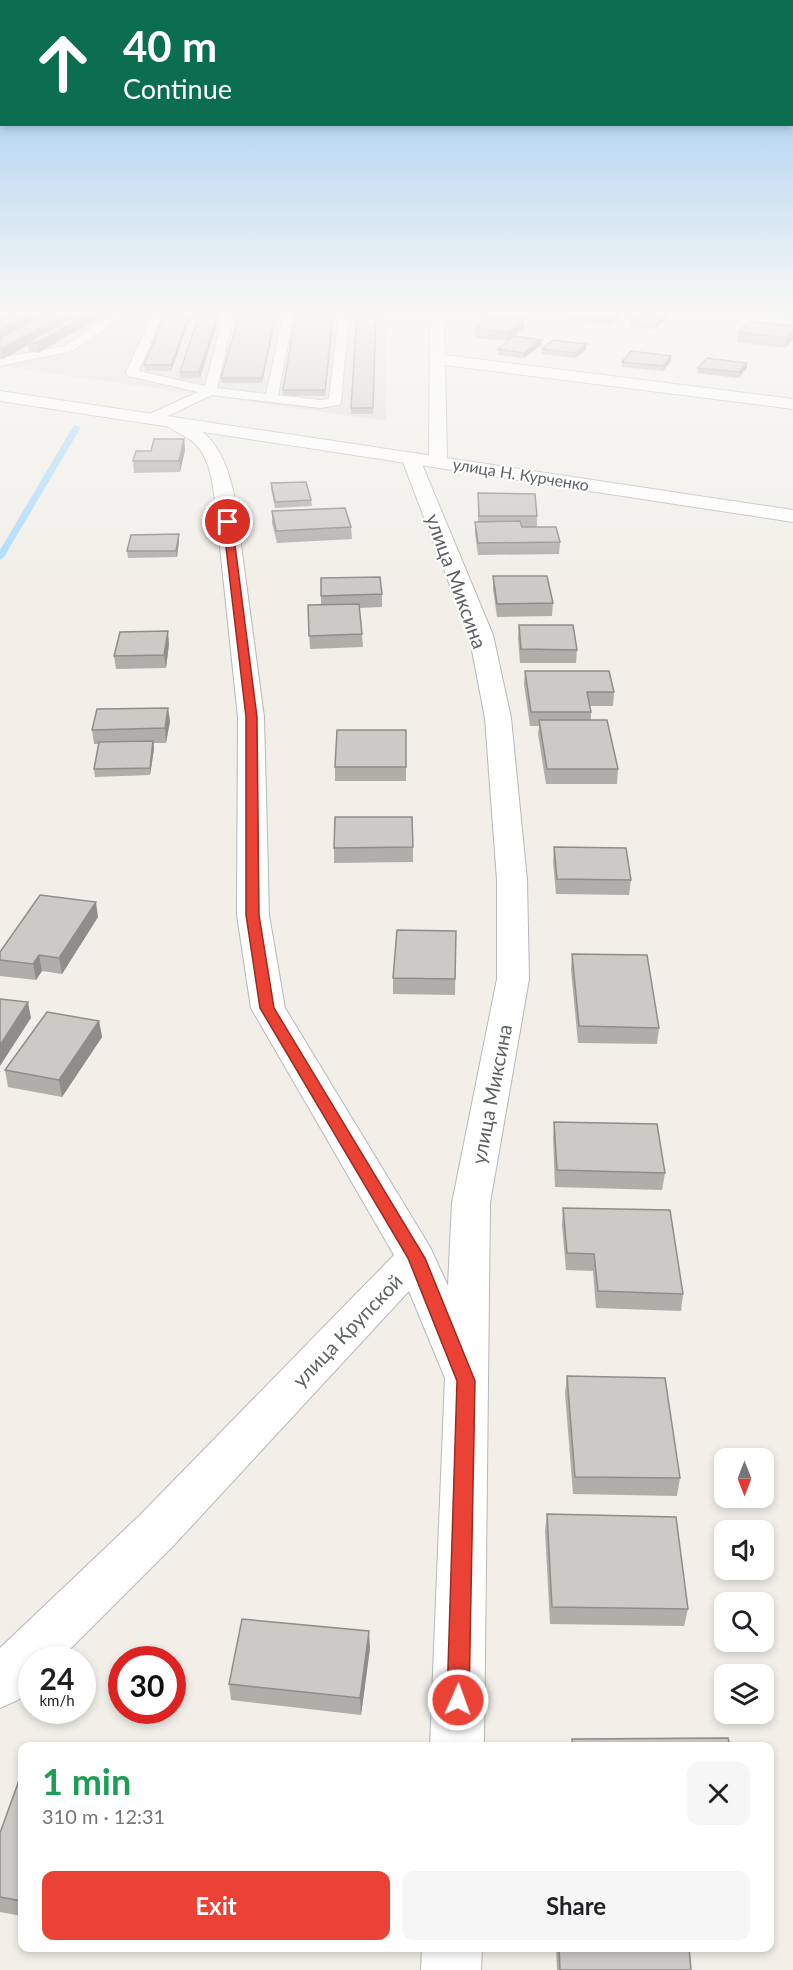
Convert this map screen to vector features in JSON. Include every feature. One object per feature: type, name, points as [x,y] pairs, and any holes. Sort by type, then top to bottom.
[{"type":"street","name":"улица Н. Курченко","points":[[55,405],[793,516]]},
{"type":"street","points":[[424,459],[431,405]]},
{"type":"street","name":"улица Крупской","points":[[0,1683],[158,1529],[416,1258],[267,1008],[253,915],[251,717],[220,471],[212,454],[200,438],[162,421]]},
{"type":"street","name":"улица Миксина","points":[[424,459],[481,635],[498,718],[512,880],[513,979],[471,1203],[457,1742]]},
{"type":"street","points":[[416,1258],[466,1381]]},
{"type":"street","points":[[451,1970],[452,1952]]},
{"type":"lane","points":[[162,421],[188,405]]},
{"type":"shaded area","points":[[273,405],[386,405],[386,421]]},
{"type":"building","points":[[351,405],[373,405],[373,408],[351,408]]},
{"type":"building","points":[[154,439],[184,439],[179,461],[133,461],[136,451],[151,451]]},
{"type":"building","points":[[306,482],[311,500],[275,502],[271,483]]},
{"type":"building","points":[[478,493],[535,494],[537,516],[479,516]]},
{"type":"building","points":[[345,508],[351,527],[276,531],[272,511]]},
{"type":"building","points":[[520,521],[522,527],[556,527],[560,542],[478,543],[475,522]]},
{"type":"building","points":[[179,534],[176,551],[127,551],[131,535]]},
{"type":"building","points":[[493,576],[547,576],[553,603],[497,604]]},
{"type":"building","points":[[380,577],[382,594],[321,596],[321,578]]},
{"type":"building","points":[[359,604],[362,634],[309,636],[308,605]]},
{"type":"building","points":[[519,625],[573,625],[577,650],[521,649]]},
{"type":"building","points":[[168,631],[164,655],[114,656],[120,632]]},
{"type":"building","points":[[525,671],[609,671],[614,692],[587,692],[591,712],[531,712]]},
{"type":"building","points":[[168,708],[165,728],[92,730],[97,709]]},
{"type":"building","points":[[539,720],[607,720],[618,769],[547,769]]},
{"type":"building","points":[[337,730],[406,730],[406,767],[335,767]]},
{"type":"building","points":[[153,741],[150,768],[94,769],[99,742]]},
{"type":"building","points":[[335,817],[412,817],[413,847],[334,848]]},
{"type":"building","points":[[554,847],[626,848],[631,880],[557,879]]},
{"type":"building","points":[[40,895],[96,902],[59,958],[39,955],[33,964],[0,960],[0,952]]},
{"type":"building","points":[[397,930],[456,931],[455,979],[393,978]]},
{"type":"building","points":[[572,954],[647,955],[659,1028],[579,1026]]},
{"type":"building","points":[[0,999],[28,1002],[0,1045]]},
{"type":"building","points":[[47,1012],[99,1021],[59,1080],[5,1070]]},
{"type":"building","points":[[554,1122],[657,1124],[665,1173],[557,1170]]},
{"type":"building","points":[[563,1208],[670,1210],[683,1294],[598,1291],[594,1254],[567,1253]]},
{"type":"building","points":[[567,1376],[665,1378],[680,1478],[575,1477]]},
{"type":"building","points":[[547,1514],[676,1517],[688,1609],[552,1607]]},
{"type":"building","points":[[242,1619],[369,1631],[360,1698],[229,1684]]},
{"type":"building","points":[[728,1738],[729,1742],[572,1742],[572,1739]]},
{"type":"building","points":[[18,1783],[18,1900],[0,1897],[0,1833]]},
{"type":"building","points":[[559,1952],[689,1952],[691,1970],[560,1970]]},
{"type":"waterway","points":[[0,557],[77,427]]},
{"type":"route","points":[[228,522],[251,717],[253,915],[267,1008],[416,1258],[466,1381],[458,1700]]}]
